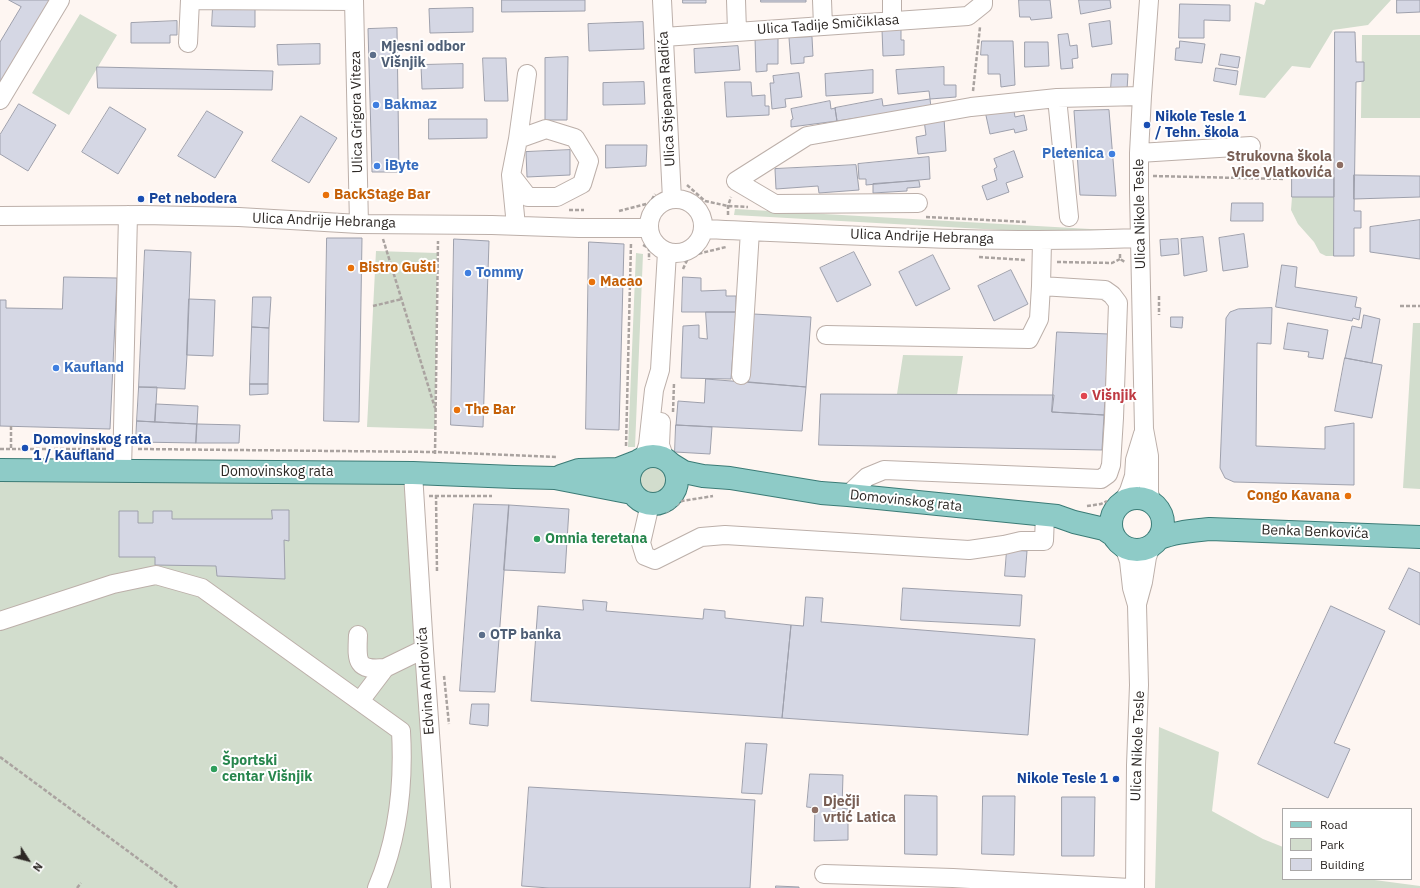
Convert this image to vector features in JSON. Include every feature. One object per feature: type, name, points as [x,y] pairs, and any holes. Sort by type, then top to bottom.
[{"type":"main road","name":"Domovinskog rata","points":[[555,478],[579,470],[618,469],[648,459],[690,474],[820,493],[1051,516],[1104,529],[1117,539]]},
{"type":"main road","points":[[648,459],[675,471],[677,479],[673,494],[663,502],[641,499],[629,486],[629,475],[648,459]]},
{"type":"main road","name":"Domovinskog rata","points":[[0,470],[413,473],[555,478],[641,499]]},
{"type":"main road","name":"Domovinskog rata","points":[[673,494],[682,490],[729,490],[756,483]]},
{"type":"main road","points":[[1137,498],[1145,499],[1156,508],[1162,520],[1162,528],[1155,542],[1144,549],[1136,550],[1130,549],[1117,539],[1111,527],[1112,519],[1118,507],[1129,499],[1137,498]]},
{"type":"main road","name":"Domovinskog rata","points":[[1051,516],[1068,513],[1094,513],[1118,507]]},
{"type":"main road","name":"Benka Benkovića","points":[[1156,508],[1180,521],[1210,529]]},
{"type":"main road","name":"Benka Benkovića","points":[[1155,542],[1167,535],[1210,529],[1420,537]]},
{"type":"street","points":[[0,100],[60,0]]},
{"type":"street","points":[[188,43],[190,0],[354,1]]},
{"type":"street","name":"Ulica Stjepana Radića","points":[[662,0],[664,37],[665,194]]},
{"type":"street","points":[[736,0],[736,31]]},
{"type":"street","points":[[822,0],[823,26]]},
{"type":"street","points":[[892,0],[892,21]]},
{"type":"street","name":"Ulica Nikole Tesle","points":[[1149,0],[1142,96],[1139,176],[1144,429],[1149,456],[1149,493],[1156,508]]},
{"type":"street","name":"Ulica Grigora Viteza","points":[[354,1],[359,224]]},
{"type":"street","name":"Ulica Tadije Smičiklasa","points":[[664,37],[968,16],[983,2]]},
{"type":"street","points":[[516,226],[511,175],[518,139],[527,74]]},
{"type":"street","points":[[918,203],[775,204],[736,181],[807,136],[971,107],[1057,98],[1142,96]]},
{"type":"street","points":[[1057,98],[1069,217]]},
{"type":"street","points":[[511,175],[528,197],[557,197],[582,184],[589,161],[575,138],[546,129],[518,139]]},
{"type":"street","points":[[1139,153],[1251,146]]},
{"type":"street","points":[[665,194],[688,201],[695,206],[703,221],[703,229],[697,244],[684,253],[676,254],[660,249],[650,236],[643,235],[652,212],[664,201],[665,194]]},
{"type":"street","points":[[122,471],[128,215]]},
{"type":"street","name":"Ulica Andrije Hebranga","points":[[0,216],[128,215],[239,217],[359,224],[437,224],[579,228],[643,235]]},
{"type":"street","name":"Ulica Andrije Hebranga","points":[[703,229],[1042,240],[1140,238]]},
{"type":"street","points":[[741,375],[750,231]]},
{"type":"street","points":[[826,335],[1029,339],[1039,319],[1042,240]]},
{"type":"street","points":[[648,459],[660,445],[664,386],[667,375],[668,252]]},
{"type":"street","points":[[848,495],[867,477],[884,470],[1101,478],[1108,474],[1111,464],[1114,418],[1118,303],[1112,295],[1105,290],[1041,286]]},
{"type":"street","name":"Ulica Nikole Tesle","points":[[1118,507],[1129,491],[1134,476],[1135,460],[1144,429]]},
{"type":"street","name":"Edvina Androvića","points":[[413,473],[441,888]]},
{"type":"street","points":[[641,499],[641,543],[645,556],[655,560],[701,537],[725,535],[968,550],[1021,541],[1044,541],[1051,516]]},
{"type":"street","name":"Ulica Nikole Tesle","points":[[1117,539],[1126,552],[1129,560],[1132,588],[1137,605],[1140,684],[1136,765],[1135,888]]},
{"type":"street","name":"Ulica Nikole Tesle","points":[[1137,605],[1147,557],[1155,542]]},
{"type":"street","points":[[0,621],[113,584],[156,575],[202,588],[401,731],[403,756],[400,793],[391,848],[377,888]]},
{"type":"street","points":[[358,635],[357,654],[360,662],[365,667],[374,669],[385,668],[424,649]]},
{"type":"street","points":[[360,701],[385,668]]},
{"type":"street","points":[[824,874],[953,878],[1130,888]]},
{"type":"path","points":[[971,107],[983,2]]},
{"type":"path","points":[[1139,176],[1285,179]]},
{"type":"path","points":[[685,183],[705,201],[728,206]]},
{"type":"path","points":[[617,211],[650,203],[665,194]]},
{"type":"path","points":[[562,210],[585,210]]},
{"type":"path","points":[[378,223],[436,411]]},
{"type":"path","points":[[437,224],[435,452],[437,580]]},
{"type":"path","points":[[643,235],[649,248],[649,262]]},
{"type":"path","points":[[631,239],[648,459]]},
{"type":"path","points":[[682,273],[689,256],[731,246]]},
{"type":"path","points":[[373,306],[402,299]]},
{"type":"path","points":[[1400,306],[1420,306]]},
{"type":"path","points":[[667,375],[673,412]]},
{"type":"path","points":[[11,426],[11,449]]},
{"type":"path","points":[[0,449],[435,452],[564,457]]},
{"type":"path","points":[[436,496],[498,496]]},
{"type":"path","points":[[443,671],[449,724]]},
{"type":"path","points":[[0,757],[178,888]]},
{"type":"path","points":[[77,888],[81,882]]},
{"type":"green space","points":[[1266,0],[1391,0],[1368,25],[1333,30],[1310,68],[1292,66],[1265,98],[1239,95],[1255,2],[1264,5]]},
{"type":"green space","points":[[80,14],[117,35],[69,115],[32,93]]},
{"type":"green space","points":[[1362,35],[1420,35],[1420,118],[1361,118]]},
{"type":"green space","points":[[1292,197],[1334,197],[1334,256],[1326,256],[1320,253],[1314,242],[1298,224],[1291,210]]},
{"type":"green space","points":[[735,209],[1108,230],[1108,236],[734,215]]},
{"type":"green space","points":[[376,251],[437,253],[435,429],[367,427]]},
{"type":"green space","points":[[636,253],[643,254],[635,447],[628,447]]},
{"type":"green space","points":[[1413,323],[1420,323],[1420,489],[1403,488]]},
{"type":"green space","points":[[903,355],[963,356],[957,395],[897,394]]},
{"type":"green space","points":[[653,468],[662,472],[666,481],[662,490],[653,494],[644,490],[640,481],[644,472]]},
{"type":"green space","name":"Športski centar Višnjik","points":[[0,470],[413,473],[424,649],[432,888],[0,888]]},
{"type":"green space","points":[[1159,727],[1219,752],[1212,811],[1263,839],[1282,847],[1282,880],[1375,880],[1420,886],[1420,888],[1155,888]]},
{"type":"building","points":[[9,0],[55,0],[0,93],[0,42],[21,7]]},
{"type":"building","points":[[502,0],[585,0],[585,11],[502,12]]},
{"type":"building","points":[[683,0],[706,0],[706,3],[683,3]]},
{"type":"building","points":[[761,0],[806,0],[806,2],[761,2]]},
{"type":"building","points":[[1019,0],[1050,0],[1052,18],[1031,20],[1030,17],[1020,17]]},
{"type":"building","points":[[1079,0],[1110,0],[1111,8],[1081,14]]},
{"type":"building","points":[[1397,0],[1420,0],[1420,12],[1397,13]]},
{"type":"building","points":[[1180,4],[1230,5],[1230,21],[1204,20],[1204,38],[1179,38]]},
{"type":"building","points":[[213,7],[255,7],[255,27],[212,26]]},
{"type":"building","points":[[473,8],[473,32],[430,33],[429,9]]},
{"type":"building","points":[[177,21],[177,35],[170,35],[170,43],[131,43],[131,23]]},
{"type":"building","points":[[1110,21],[1112,44],[1092,47],[1089,24]]},
{"type":"building","points":[[643,22],[644,49],[589,51],[588,24]]},
{"type":"building","points":[[397,28],[399,172],[372,172],[368,29]]},
{"type":"building","points":[[901,29],[901,40],[904,40],[904,55],[883,56],[882,30]]},
{"type":"building","points":[[1335,32],[1355,32],[1356,62],[1364,62],[1364,81],[1356,82],[1354,211],[1361,211],[1361,228],[1354,228],[1354,256],[1334,256]]},
{"type":"building","points":[[1068,34],[1070,46],[1077,45],[1078,58],[1072,59],[1073,68],[1061,69],[1058,35]]},
{"type":"building","points":[[778,37],[778,64],[767,64],[767,71],[756,72],[755,38]]},
{"type":"building","points":[[812,37],[813,56],[804,57],[804,63],[791,64],[789,38]]},
{"type":"building","points":[[982,41],[1013,41],[1015,85],[1001,87],[1000,74],[988,74],[988,55],[981,55]]},
{"type":"building","points":[[1180,41],[1205,44],[1202,63],[1175,60],[1176,48],[1179,48]]},
{"type":"building","points":[[1025,42],[1048,42],[1049,66],[1025,67]]},
{"type":"building","points":[[320,44],[320,64],[278,65],[277,45]]},
{"type":"building","points":[[738,46],[740,70],[695,73],[694,49]]},
{"type":"building","points":[[1221,54],[1240,57],[1238,68],[1219,65]]},
{"type":"building","points":[[568,57],[567,120],[545,120],[545,58]]},
{"type":"building","points":[[483,58],[506,58],[508,101],[485,101]]},
{"type":"building","points":[[463,64],[463,88],[422,89],[421,65]]},
{"type":"building","points":[[97,67],[273,71],[272,90],[98,88]]},
{"type":"building","points":[[944,67],[944,85],[956,85],[956,97],[930,99],[929,91],[898,94],[896,70]]},
{"type":"building","points":[[1216,68],[1238,71],[1236,85],[1214,81]]},
{"type":"building","points":[[873,70],[873,93],[826,96],[825,74]]},
{"type":"building","points":[[799,73],[802,97],[785,99],[786,107],[772,109],[770,83],[774,83],[773,76]]},
{"type":"building","points":[[1112,74],[1128,74],[1127,90],[1111,89]]},
{"type":"building","points":[[644,82],[645,104],[603,105],[603,83]]},
{"type":"building","points":[[725,82],[751,82],[752,96],[765,95],[765,106],[769,106],[769,115],[727,117]]},
{"type":"building","points":[[882,99],[883,106],[930,99],[931,107],[837,121],[835,108]]},
{"type":"building","points":[[830,101],[831,109],[835,108],[837,121],[791,127],[791,120],[793,119],[791,109]]},
{"type":"building","points":[[19,104],[56,125],[28,171],[0,154],[0,135]]},
{"type":"building","points":[[1013,105],[1015,117],[1024,115],[1027,130],[1015,133],[1014,129],[990,134],[985,111]]},
{"type":"building","points":[[110,107],[146,129],[118,174],[82,152]]},
{"type":"building","points":[[1109,110],[1116,196],[1080,195],[1074,111]]},
{"type":"building","points":[[207,111],[243,132],[215,178],[178,156]]},
{"type":"building","points":[[301,116],[337,138],[309,183],[272,161]]},
{"type":"building","points":[[944,118],[946,151],[918,154],[916,137],[926,135],[924,120]]},
{"type":"building","points":[[429,119],[487,119],[487,138],[429,139]]},
{"type":"building","points":[[606,145],[647,145],[646,166],[606,168]]},
{"type":"building","points":[[570,150],[570,175],[527,177],[526,152]]},
{"type":"building","points":[[1014,151],[1023,177],[1006,183],[1009,192],[987,200],[982,186],[997,180],[994,169],[997,167],[994,159]]},
{"type":"building","points":[[929,157],[930,179],[866,185],[866,179],[859,179],[858,164]]},
{"type":"building","points":[[856,165],[859,190],[819,193],[818,186],[776,189],[775,169]]},
{"type":"building","points":[[1354,175],[1420,176],[1420,197],[1354,199]]},
{"type":"building","points":[[1292,176],[1334,177],[1334,197],[1292,197]]},
{"type":"building","points":[[919,181],[920,187],[907,188],[907,191],[873,193],[873,184]]},
{"type":"building","points":[[1232,203],[1263,203],[1263,221],[1231,221]]},
{"type":"building","points":[[1420,220],[1420,259],[1370,252],[1370,227]]},
{"type":"building","points":[[1244,234],[1248,267],[1223,271],[1219,238]]},
{"type":"building","points":[[1203,237],[1207,271],[1184,276],[1181,239]]},
{"type":"building","points":[[327,238],[362,238],[359,422],[324,421]]},
{"type":"building","points":[[454,239],[489,241],[483,427],[451,425]]},
{"type":"building","points":[[1178,239],[1179,254],[1161,256],[1160,240]]},
{"type":"building","points":[[589,242],[624,244],[619,430],[586,429]]},
{"type":"building","points":[[145,250],[191,252],[185,389],[139,387]]},
{"type":"building","points":[[854,252],[871,285],[837,302],[820,268]]},
{"type":"building","points":[[933,255],[950,289],[916,306],[899,272]]},
{"type":"building","points":[[1282,265],[1297,267],[1295,287],[1357,297],[1355,307],[1361,308],[1359,320],[1353,318],[1352,321],[1276,307]]},
{"type":"building","points":[[1011,270],[1028,304],[994,321],[978,286]]},
{"type":"building","name":"Kaufland","points":[[64,277],[117,278],[110,429],[0,426],[0,300],[6,300],[6,308],[62,309]]},
{"type":"building","points":[[683,277],[701,278],[701,291],[726,290],[726,296],[736,296],[736,312],[682,312]]},
{"type":"building","points":[[253,297],[271,297],[269,328],[252,327]]},
{"type":"building","points":[[189,299],[215,300],[213,356],[187,355]]},
{"type":"building","points":[[1272,308],[1271,344],[1257,343],[1256,446],[1325,449],[1325,427],[1354,423],[1354,485],[1234,482],[1225,478],[1220,468],[1226,318],[1230,312],[1238,309]]},
{"type":"building","points":[[706,312],[736,312],[731,379],[681,378],[683,326],[699,325],[699,338],[707,339]]},
{"type":"building","points":[[753,314],[811,317],[806,387],[749,382]]},
{"type":"building","points":[[1364,315],[1380,319],[1372,363],[1345,358],[1352,326],[1361,328]]},
{"type":"building","points":[[1171,317],[1183,317],[1182,328],[1171,327]]},
{"type":"building","points":[[1288,323],[1328,330],[1323,359],[1308,357],[1309,352],[1284,349]]},
{"type":"building","points":[[252,327],[269,328],[268,384],[250,384]]},
{"type":"building","points":[[1057,332],[1109,334],[1104,415],[1052,412]]},
{"type":"building","points":[[1345,358],[1382,365],[1372,418],[1335,411]]},
{"type":"building","points":[[706,379],[806,387],[802,431],[676,425],[678,401],[704,403]]},
{"type":"building","points":[[250,384],[268,384],[268,394],[250,395]]},
{"type":"building","points":[[139,387],[157,387],[155,422],[137,421]]},
{"type":"building","points":[[821,394],[1054,395],[1052,412],[1104,415],[1102,450],[819,445]]},
{"type":"building","points":[[156,404],[198,406],[197,424],[155,422]]},
{"type":"building","points":[[137,421],[197,424],[196,443],[136,442]]},
{"type":"building","points":[[197,424],[240,425],[239,443],[196,443]]},
{"type":"building","points":[[676,425],[712,427],[710,454],[675,452]]},
{"type":"building","name":"OTP banka","points":[[474,504],[509,505],[495,692],[460,691]]},
{"type":"building","name":"Omnia teretana","points":[[509,505],[569,509],[565,573],[504,570]]},
{"type":"building","points":[[272,510],[289,510],[289,541],[284,540],[285,579],[217,576],[216,566],[155,565],[155,557],[119,557],[119,511],[138,511],[138,523],[153,523],[153,511],[172,511],[172,519],[272,519]]},
{"type":"building","points":[[1007,550],[1027,551],[1025,577],[1005,576]]},
{"type":"building","points":[[1409,568],[1420,573],[1420,625],[1389,609]]},
{"type":"building","points":[[903,588],[1022,595],[1020,626],[901,620]]},
{"type":"building","points":[[806,597],[823,598],[821,622],[1035,639],[1028,735],[782,718],[791,625],[803,626]]},
{"type":"building","points":[[583,600],[607,602],[606,611],[703,619],[704,609],[725,611],[725,618],[791,625],[782,718],[531,701],[538,606],[583,610]]},
{"type":"building","points":[[1331,606],[1385,631],[1334,743],[1350,749],[1328,798],[1258,764]]},
{"type":"building","points":[[472,704],[489,704],[488,726],[470,724]]},
{"type":"building","points":[[746,743],[767,744],[762,794],[742,793]]},
{"type":"building","points":[[810,774],[843,775],[842,808],[848,809],[848,840],[814,841],[815,808],[807,807]]},
{"type":"building","points":[[529,787],[755,800],[750,888],[549,888],[522,886]]},
{"type":"building","points":[[905,795],[937,796],[937,855],[905,854]]},
{"type":"building","points":[[983,796],[1015,796],[1014,855],[982,854]]},
{"type":"building","points":[[1062,797],[1095,797],[1094,856],[1062,856]]},
{"type":"building","points":[[776,886],[799,887],[799,888],[776,888]]},
{"type":"place","name":"Mjesni odbor Višnjik","points":[[373,55]]},
{"type":"place","name":"Bakmaz","points":[[376,105]]},
{"type":"place","name":"Nikole Tesle 1 / Tehn. škola","points":[[1147,125]]},
{"type":"place","name":"Pletenica","points":[[1112,154]]},
{"type":"place","name":"Strukovna škola Vice Vlatkovića","points":[[1340,165]]},
{"type":"place","name":"iByte","points":[[377,166]]},
{"type":"place","name":"BackStage Bar","points":[[326,195]]},
{"type":"place","name":"Pet nebodera","points":[[141,199]]},
{"type":"place","name":"Bistro Gušti","points":[[351,268]]},
{"type":"place","name":"Tommy","points":[[468,273]]},
{"type":"place","name":"Macao","points":[[592,282]]},
{"type":"place","name":"Kaufland","points":[[56,368]]},
{"type":"place","name":"Višnjik","points":[[1084,396]]},
{"type":"place","name":"The Bar","points":[[457,410]]},
{"type":"place","name":"Domovinskog rata 1 / Kaufland","points":[[25,448]]},
{"type":"place","name":"Congo Kavana","points":[[1348,496]]},
{"type":"place","name":"Omnia teretana","points":[[537,539]]},
{"type":"place","name":"OTP banka","points":[[482,635]]},
{"type":"place","name":"Športski centar Višnjik","points":[[214,769]]},
{"type":"place","name":"Nikole Tesle 1","points":[[1116,779]]},
{"type":"place","name":"Dječji vrtić Latica","points":[[815,810]]}]
